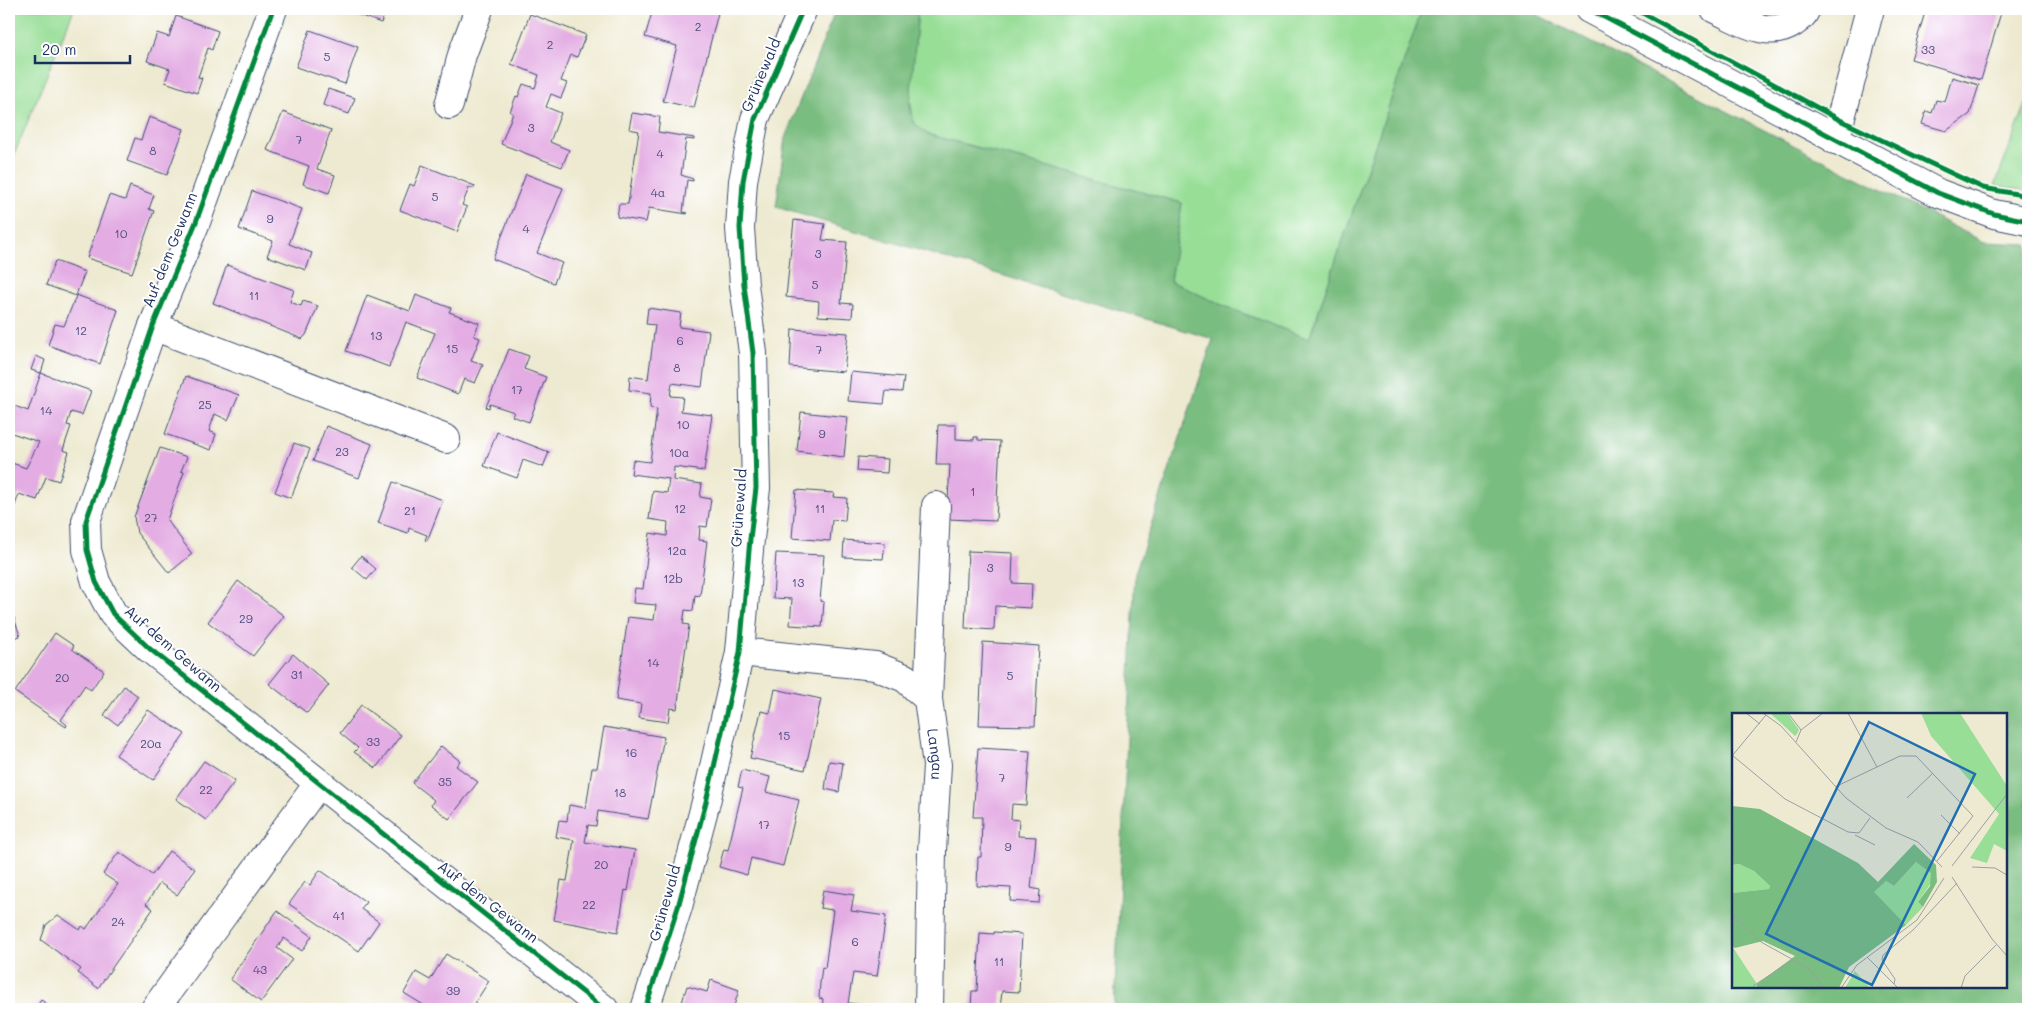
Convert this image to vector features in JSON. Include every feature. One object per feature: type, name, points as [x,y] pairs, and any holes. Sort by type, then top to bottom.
[{"type":"street","name":"Auf dem Gewann","points":[[273,9],[196,222],[153,326],[86,521],[87,550],[96,582],[114,614],[150,649],[604,1009]]},
{"type":"street","points":[[449,105],[462,55],[479,9]]},
{"type":"street","name":"Grünewald","points":[[645,1009],[678,907],[707,798],[740,652],[756,488],[753,353],[744,285],[740,228],[743,181],[754,119],[803,9]]},
{"type":"street","points":[[1589,9],[1938,193],[1994,214],[2028,221]]},
{"type":"street","points":[[1715,9],[1757,29],[1784,29],[1803,16],[1806,9]]},
{"type":"street","points":[[1835,140],[1870,9]]},
{"type":"street","name":"Auf dem Gewann","points":[[153,326],[446,439]]},
{"type":"street","name":"Langau","points":[[929,1009],[932,851],[936,765],[928,699],[936,506]]},
{"type":"street","points":[[740,652],[876,666],[905,678],[928,699]]},
{"type":"street","points":[[155,1009],[318,784]]},
{"type":"green space","points":[[9,9],[74,9],[9,167]]},
{"type":"green space","points":[[836,9],[918,9],[910,105],[914,123],[927,134],[1182,203],[1170,281],[1226,307],[1309,339],[1422,9],[1526,9],[1984,242],[2028,244],[2028,1009],[1114,1009],[1135,573],[1213,339],[776,207],[785,138]]},
{"type":"green space","points":[[918,9],[1422,9],[1309,339],[1226,307],[1170,281],[1182,203],[927,134],[914,123],[910,99]]},
{"type":"green space","points":[[2028,99],[2028,191],[1995,185]]},
{"type":"building","points":[[342,9],[386,9],[381,23]]},
{"type":"building","points":[[653,9],[719,9],[694,108],[663,101],[677,46],[645,37]]},
{"type":"building","points":[[1926,9],[2002,9],[1981,80],[1911,59]]},
{"type":"building","points":[[530,14],[586,35],[577,57],[571,55],[561,81],[567,83],[561,98],[551,94],[546,107],[561,113],[550,142],[569,150],[562,167],[501,144],[513,113],[510,112],[516,96],[518,97],[523,84],[535,88],[539,75],[511,64]]},
{"type":"building","points":[[176,16],[218,31],[212,50],[208,48],[198,77],[202,78],[197,93],[165,82],[170,69],[147,61],[157,33],[169,37]]},
{"type":"building","points":[[310,30],[358,47],[345,84],[296,67]]},
{"type":"building","points":[[1952,77],[1979,85],[1970,114],[1946,131],[1922,124],[1926,111],[1932,113],[1936,100],[1945,102]]},
{"type":"building","points":[[328,89],[355,98],[349,114],[323,105]]},
{"type":"building","points":[[283,112],[331,130],[317,169],[335,175],[329,193],[303,184],[309,166],[267,150]]},
{"type":"building","points":[[632,113],[660,117],[658,132],[694,138],[694,140],[686,139],[681,175],[693,179],[693,181],[687,180],[683,212],[687,214],[649,208],[646,222],[617,217],[619,204],[628,204],[639,131],[629,129]]},
{"type":"building","points":[[149,117],[184,129],[167,175],[127,161],[135,138],[141,140]]},
{"type":"building","points":[[422,165],[475,186],[474,188],[469,188],[462,205],[467,207],[457,232],[400,210],[410,184],[414,186]]},
{"type":"building","points":[[526,174],[563,188],[537,253],[562,263],[554,283],[493,259]]},
{"type":"building","points":[[130,186],[154,195],[149,209],[154,211],[132,273],[87,258],[109,195],[125,200]]},
{"type":"building","points":[[252,191],[302,209],[289,244],[312,253],[306,270],[267,256],[273,241],[239,229]]},
{"type":"building","points":[[794,220],[825,224],[822,240],[847,242],[841,303],[853,304],[852,318],[818,316],[819,301],[786,297]]},
{"type":"building","points":[[55,261],[85,272],[76,295],[118,310],[100,364],[48,345],[55,324],[64,326],[76,296],[46,285]]},
{"type":"building","points":[[227,265],[294,290],[290,302],[301,306],[303,301],[318,306],[306,335],[302,339],[213,303]]},
{"type":"building","points":[[367,295],[410,311],[416,295],[451,308],[449,312],[479,323],[474,336],[480,338],[471,361],[483,365],[475,383],[464,379],[458,394],[417,378],[435,333],[406,322],[389,367],[346,351]]},
{"type":"building","points":[[648,308],[681,313],[679,327],[709,331],[702,387],[672,383],[670,396],[683,397],[681,411],[712,415],[704,471],[674,467],[673,480],[702,484],[700,497],[711,499],[707,527],[700,526],[699,540],[707,541],[700,596],[695,595],[693,611],[685,610],[683,624],[689,625],[677,709],[670,708],[668,722],[639,718],[641,704],[616,700],[628,617],[654,620],[656,605],[633,603],[635,588],[643,589],[650,533],[667,536],[668,522],[649,519],[653,491],[667,493],[669,479],[631,474],[633,460],[650,462],[657,409],[650,408],[651,393],[629,390],[630,376],[648,379],[655,325],[646,324]]},
{"type":"building","points":[[792,329],[848,333],[844,372],[790,367]]},
{"type":"building","points":[[509,349],[529,356],[524,369],[546,377],[529,422],[512,416],[514,412],[490,404],[489,408],[486,407]]},
{"type":"building","points":[[36,356],[45,360],[41,373],[31,370]]},
{"type":"building","points":[[851,372],[904,377],[902,392],[886,391],[884,404],[848,401]]},
{"type":"building","points":[[41,373],[91,391],[82,415],[71,412],[67,425],[71,426],[63,450],[69,452],[59,481],[46,477],[37,500],[19,494],[9,522],[9,462],[26,468],[39,442],[9,432],[9,404],[28,411]]},
{"type":"building","points":[[186,376],[239,395],[228,420],[215,414],[209,431],[216,434],[211,450],[165,434]]},
{"type":"building","points":[[801,412],[848,417],[844,457],[797,451]]},
{"type":"building","points":[[938,425],[956,425],[956,439],[974,440],[974,437],[978,437],[978,440],[1000,441],[996,521],[947,519],[950,465],[936,465]]},
{"type":"building","points":[[326,426],[372,444],[359,478],[313,461]]},
{"type":"building","points":[[497,432],[549,452],[543,467],[523,460],[517,478],[484,466]]},
{"type":"building","points":[[294,443],[310,449],[291,498],[275,492]]},
{"type":"building","points":[[160,448],[187,457],[181,471],[184,472],[167,520],[192,554],[169,573],[137,533],[134,517]]},
{"type":"building","points":[[858,457],[888,459],[887,473],[857,471]]},
{"type":"building","points":[[393,482],[443,500],[427,541],[425,540],[427,535],[409,528],[408,533],[378,523]]},
{"type":"building","points":[[796,490],[834,493],[833,497],[847,498],[845,521],[832,520],[830,541],[792,538]]},
{"type":"building","points":[[844,540],[885,543],[883,559],[843,557]]},
{"type":"building","points":[[968,551],[1013,553],[1012,583],[1032,584],[1031,608],[995,606],[994,630],[965,628]]},
{"type":"building","points":[[776,553],[824,555],[820,601],[824,602],[822,627],[790,625],[792,599],[773,598]]},
{"type":"building","points":[[361,556],[376,569],[367,580],[352,567]]},
{"type":"building","points":[[238,581],[284,616],[253,656],[208,622]]},
{"type":"building","points":[[9,602],[20,636],[9,639]]},
{"type":"building","points":[[55,633],[74,646],[72,649],[104,671],[91,690],[85,685],[61,720],[67,725],[66,727],[15,692]]},
{"type":"building","points":[[983,642],[1039,646],[1035,726],[979,725]]},
{"type":"building","points":[[293,654],[329,685],[307,713],[269,684]]},
{"type":"building","points":[[124,686],[138,696],[118,725],[104,715]]},
{"type":"building","points":[[775,689],[821,699],[805,770],[750,758],[761,711],[770,713]]},
{"type":"building","points":[[361,705],[401,735],[376,768],[354,752],[358,748],[340,733]]},
{"type":"building","points":[[148,710],[185,734],[153,780],[116,755]]},
{"type":"building","points":[[604,727],[664,737],[648,819],[598,811],[596,826],[588,825],[585,842],[635,850],[628,891],[625,890],[618,932],[554,920],[561,880],[567,881],[574,840],[556,837],[559,820],[567,821],[569,805],[586,808],[592,768],[597,768]]},
{"type":"building","points":[[441,746],[460,761],[456,766],[478,782],[449,819],[431,805],[434,800],[412,783]]},
{"type":"building","points":[[978,748],[1030,751],[1026,805],[1012,804],[1011,819],[1019,820],[1018,836],[1036,837],[1031,888],[1040,890],[1039,903],[1010,901],[1011,888],[977,886],[978,857],[981,857],[982,817],[973,817]]},
{"type":"building","points":[[204,761],[235,781],[206,820],[176,799]]},
{"type":"building","points":[[829,761],[843,763],[839,792],[825,789]]},
{"type":"building","points":[[742,770],[770,777],[766,792],[799,800],[783,866],[751,858],[747,875],[719,867],[724,849],[728,850],[743,788],[738,787]]},
{"type":"building","points":[[169,851],[195,869],[177,895],[160,883],[146,904],[153,909],[98,988],[78,973],[81,969],[41,940],[46,925],[58,915],[80,930],[82,926],[86,929],[118,884],[103,874],[119,852],[152,875]]},
{"type":"building","points":[[320,870],[366,902],[361,909],[379,922],[359,951],[289,904],[305,882],[310,885]]},
{"type":"building","points":[[823,890],[854,895],[851,911],[886,916],[877,976],[853,973],[848,1003],[870,1006],[870,1009],[822,1009],[823,999],[819,998],[820,983],[822,967],[825,968],[833,910],[820,908]]},
{"type":"building","points":[[277,911],[312,936],[302,951],[284,938],[277,948],[292,959],[261,1002],[230,979]]},
{"type":"building","points":[[994,932],[1022,934],[1019,992],[1002,991],[1000,1009],[971,1008],[972,991],[977,991],[980,933],[994,934]]},
{"type":"building","points":[[446,954],[489,981],[473,1006],[478,1009],[430,1009],[404,993],[416,972],[430,980]]},
{"type":"building","points":[[711,980],[739,990],[733,1009],[680,1009],[687,986],[707,992]]},
{"type":"building","points":[[41,1000],[54,1009],[35,1009]]},
{"type":"cycle path","points":[[273,9],[196,222],[153,326],[86,521],[87,550],[96,582],[113,614],[150,649],[604,1009]]},
{"type":"cycle path","points":[[645,1009],[678,907],[707,798],[740,652],[756,488],[753,353],[744,285],[740,228],[743,181],[755,119],[803,9]]},
{"type":"cycle path","points":[[1589,9],[1938,193],[1994,214],[2028,221]]},
{"type":"cycle path","points":[[1635,9],[1840,120],[1921,159],[1983,188],[2028,196]]}]
